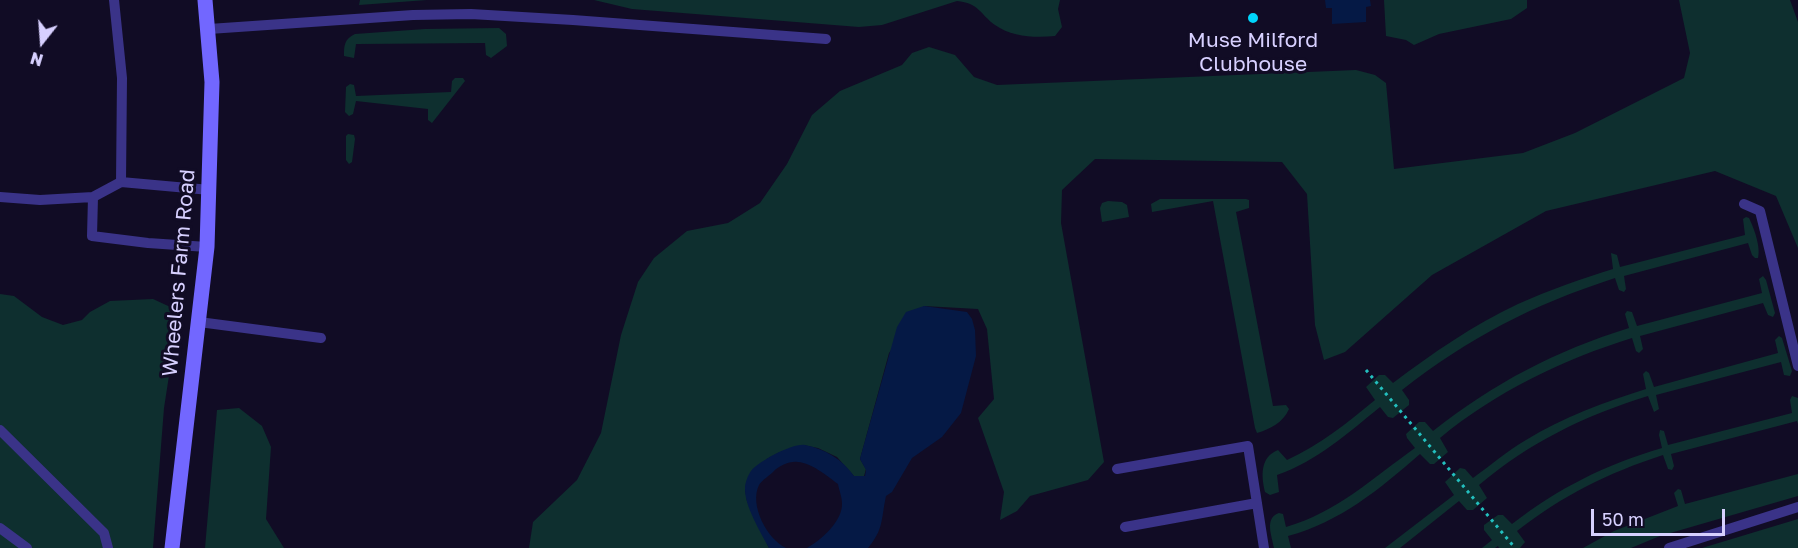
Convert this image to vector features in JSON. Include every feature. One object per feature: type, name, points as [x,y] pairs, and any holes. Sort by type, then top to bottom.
[{"type":"main road","name":"Wheelers Farm Road","points":[[172,548],[207,247],[212,82],[205,0]]},
{"type":"lane","points":[[114,0],[122,78],[121,182]]},
{"type":"lane","points":[[209,29],[413,15],[471,14],[826,39]]},
{"type":"lane","points":[[0,197],[40,200],[93,197],[121,182],[210,190]]},
{"type":"lane","points":[[93,197],[92,236],[207,247]]},
{"type":"lane","points":[[1744,204],[1760,211],[1798,366]]},
{"type":"lane","points":[[199,322],[321,338]]},
{"type":"lane","points":[[0,430],[104,533],[108,548]]},
{"type":"lane","points":[[1117,468],[1248,446],[1264,548]]},
{"type":"lane","points":[[1125,527],[1257,503]]},
{"type":"lane","points":[[1669,548],[1798,507]]},
{"type":"lane","points":[[0,528],[27,548]]},
{"type":"path","points":[[1366,370],[1515,548]]},
{"type":"green space","points":[[360,0],[427,0],[359,5]]},
{"type":"green space","points":[[594,0],[1060,0],[1058,9],[1062,27],[1055,36],[1032,37],[1016,34],[995,25],[970,4],[957,1],[882,25],[859,27],[632,9]]},
{"type":"green space","points":[[1384,0],[1527,0],[1527,8],[1511,19],[1439,34],[1414,45],[1406,40],[1386,36]]},
{"type":"green space","points":[[1679,0],[1790,0],[1798,22],[1798,248],[1776,196],[1715,171],[1546,211],[1432,275],[1345,352],[1324,360],[1315,325],[1307,194],[1282,162],[1095,159],[1062,190],[1061,223],[1104,462],[1088,480],[1030,496],[1017,511],[1000,520],[1004,492],[978,418],[994,399],[987,329],[978,309],[924,306],[889,353],[860,459],[866,469],[864,476],[854,476],[837,457],[818,448],[803,445],[767,459],[745,489],[747,501],[769,548],[529,548],[533,522],[577,480],[601,433],[621,335],[638,282],[654,258],[687,231],[728,223],[760,203],[787,164],[812,115],[840,91],[902,65],[912,53],[929,47],[955,55],[974,77],[997,85],[1356,70],[1375,75],[1386,83],[1394,169],[1523,153],[1575,133],[1684,78],[1690,53]]},
{"type":"green space","points":[[499,28],[506,34],[507,46],[491,58],[486,55],[485,43],[356,44],[354,58],[344,56],[345,43],[355,34],[425,29]]},
{"type":"green space","points":[[455,78],[463,78],[465,81],[432,123],[428,120],[428,109],[356,101],[353,114],[349,116],[345,112],[346,87],[350,84],[354,85],[356,96],[451,92],[452,81]]},
{"type":"green space","points":[[354,135],[355,139],[352,162],[349,164],[346,160],[346,136]]},
{"type":"green space","points":[[1160,199],[1249,200],[1249,208],[1236,212],[1273,406],[1286,405],[1289,409],[1280,422],[1271,427],[1257,433],[1255,428],[1213,201],[1152,212],[1151,204]]},
{"type":"green space","points":[[1122,202],[1127,205],[1129,217],[1102,222],[1100,208],[1102,203]]},
{"type":"green space","points":[[1749,218],[1753,227],[1759,249],[1758,258],[1752,255],[1748,243],[1624,276],[1626,289],[1624,292],[1619,290],[1615,278],[1529,311],[1477,338],[1402,390],[1409,400],[1409,405],[1393,418],[1388,417],[1380,407],[1319,454],[1277,475],[1279,492],[1270,495],[1265,492],[1263,468],[1268,457],[1278,450],[1287,460],[1311,448],[1344,425],[1375,400],[1366,387],[1379,375],[1385,375],[1393,383],[1454,340],[1501,312],[1553,289],[1613,269],[1611,253],[1617,255],[1620,267],[1745,235],[1743,219]]},
{"type":"green space","points":[[1763,276],[1775,313],[1773,317],[1768,315],[1763,303],[1640,336],[1643,349],[1639,353],[1636,351],[1632,338],[1556,367],[1484,406],[1440,438],[1448,452],[1434,464],[1430,464],[1420,454],[1390,480],[1342,513],[1307,530],[1288,536],[1291,548],[1274,548],[1270,523],[1274,515],[1283,514],[1286,527],[1304,521],[1338,503],[1415,448],[1406,434],[1419,422],[1425,422],[1433,431],[1479,398],[1526,370],[1576,347],[1629,328],[1625,314],[1627,311],[1632,312],[1637,326],[1762,293],[1759,279]]},
{"type":"green space","points":[[0,294],[14,296],[42,317],[63,325],[82,320],[90,312],[110,301],[153,299],[179,311],[164,408],[153,548],[0,548]]},
{"type":"green space","points":[[1779,336],[1782,338],[1792,371],[1790,376],[1784,375],[1781,362],[1656,395],[1659,409],[1654,412],[1648,396],[1602,412],[1538,443],[1498,470],[1479,485],[1487,498],[1473,510],[1467,510],[1459,501],[1400,548],[1385,548],[1454,495],[1445,482],[1460,468],[1465,469],[1473,478],[1519,444],[1555,424],[1646,389],[1643,374],[1646,371],[1654,387],[1778,353],[1775,340]]},
{"type":"green space","points":[[1792,396],[1798,398],[1798,424],[1797,421],[1671,454],[1674,466],[1672,470],[1668,469],[1663,455],[1623,469],[1551,506],[1517,531],[1525,542],[1520,548],[1499,548],[1498,546],[1482,548],[1492,540],[1484,530],[1484,525],[1498,515],[1503,515],[1512,524],[1547,499],[1583,479],[1621,462],[1662,448],[1660,430],[1664,431],[1668,445],[1792,413],[1790,400]]},
{"type":"green space","points":[[239,408],[262,426],[271,447],[266,519],[284,548],[205,548],[217,410]]},
{"type":"green space","points":[[1798,474],[1798,496],[1660,536],[1631,548],[1583,548],[1614,531],[1678,506],[1674,493],[1678,489],[1681,490],[1685,504]]},
{"type":"green space","points":[[1798,519],[1798,548],[1702,548]]},
{"type":"water","points":[[1325,0],[1370,0],[1371,6],[1366,7],[1366,22],[1332,24],[1332,8],[1326,8]]},
{"type":"water","points":[[924,306],[967,312],[972,319],[975,330],[976,356],[961,413],[942,437],[912,458],[892,492],[886,496],[879,529],[868,548],[807,548],[824,535],[839,516],[842,498],[838,484],[819,470],[803,463],[791,462],[778,468],[760,483],[757,493],[758,511],[766,529],[779,544],[786,548],[769,548],[745,495],[745,486],[750,473],[761,462],[793,447],[805,445],[832,456],[854,476],[865,476],[866,470],[860,459],[897,327],[906,312]]},
{"type":"place","name":"Muse Milford Clubhouse","points":[[1253,18]]}]
